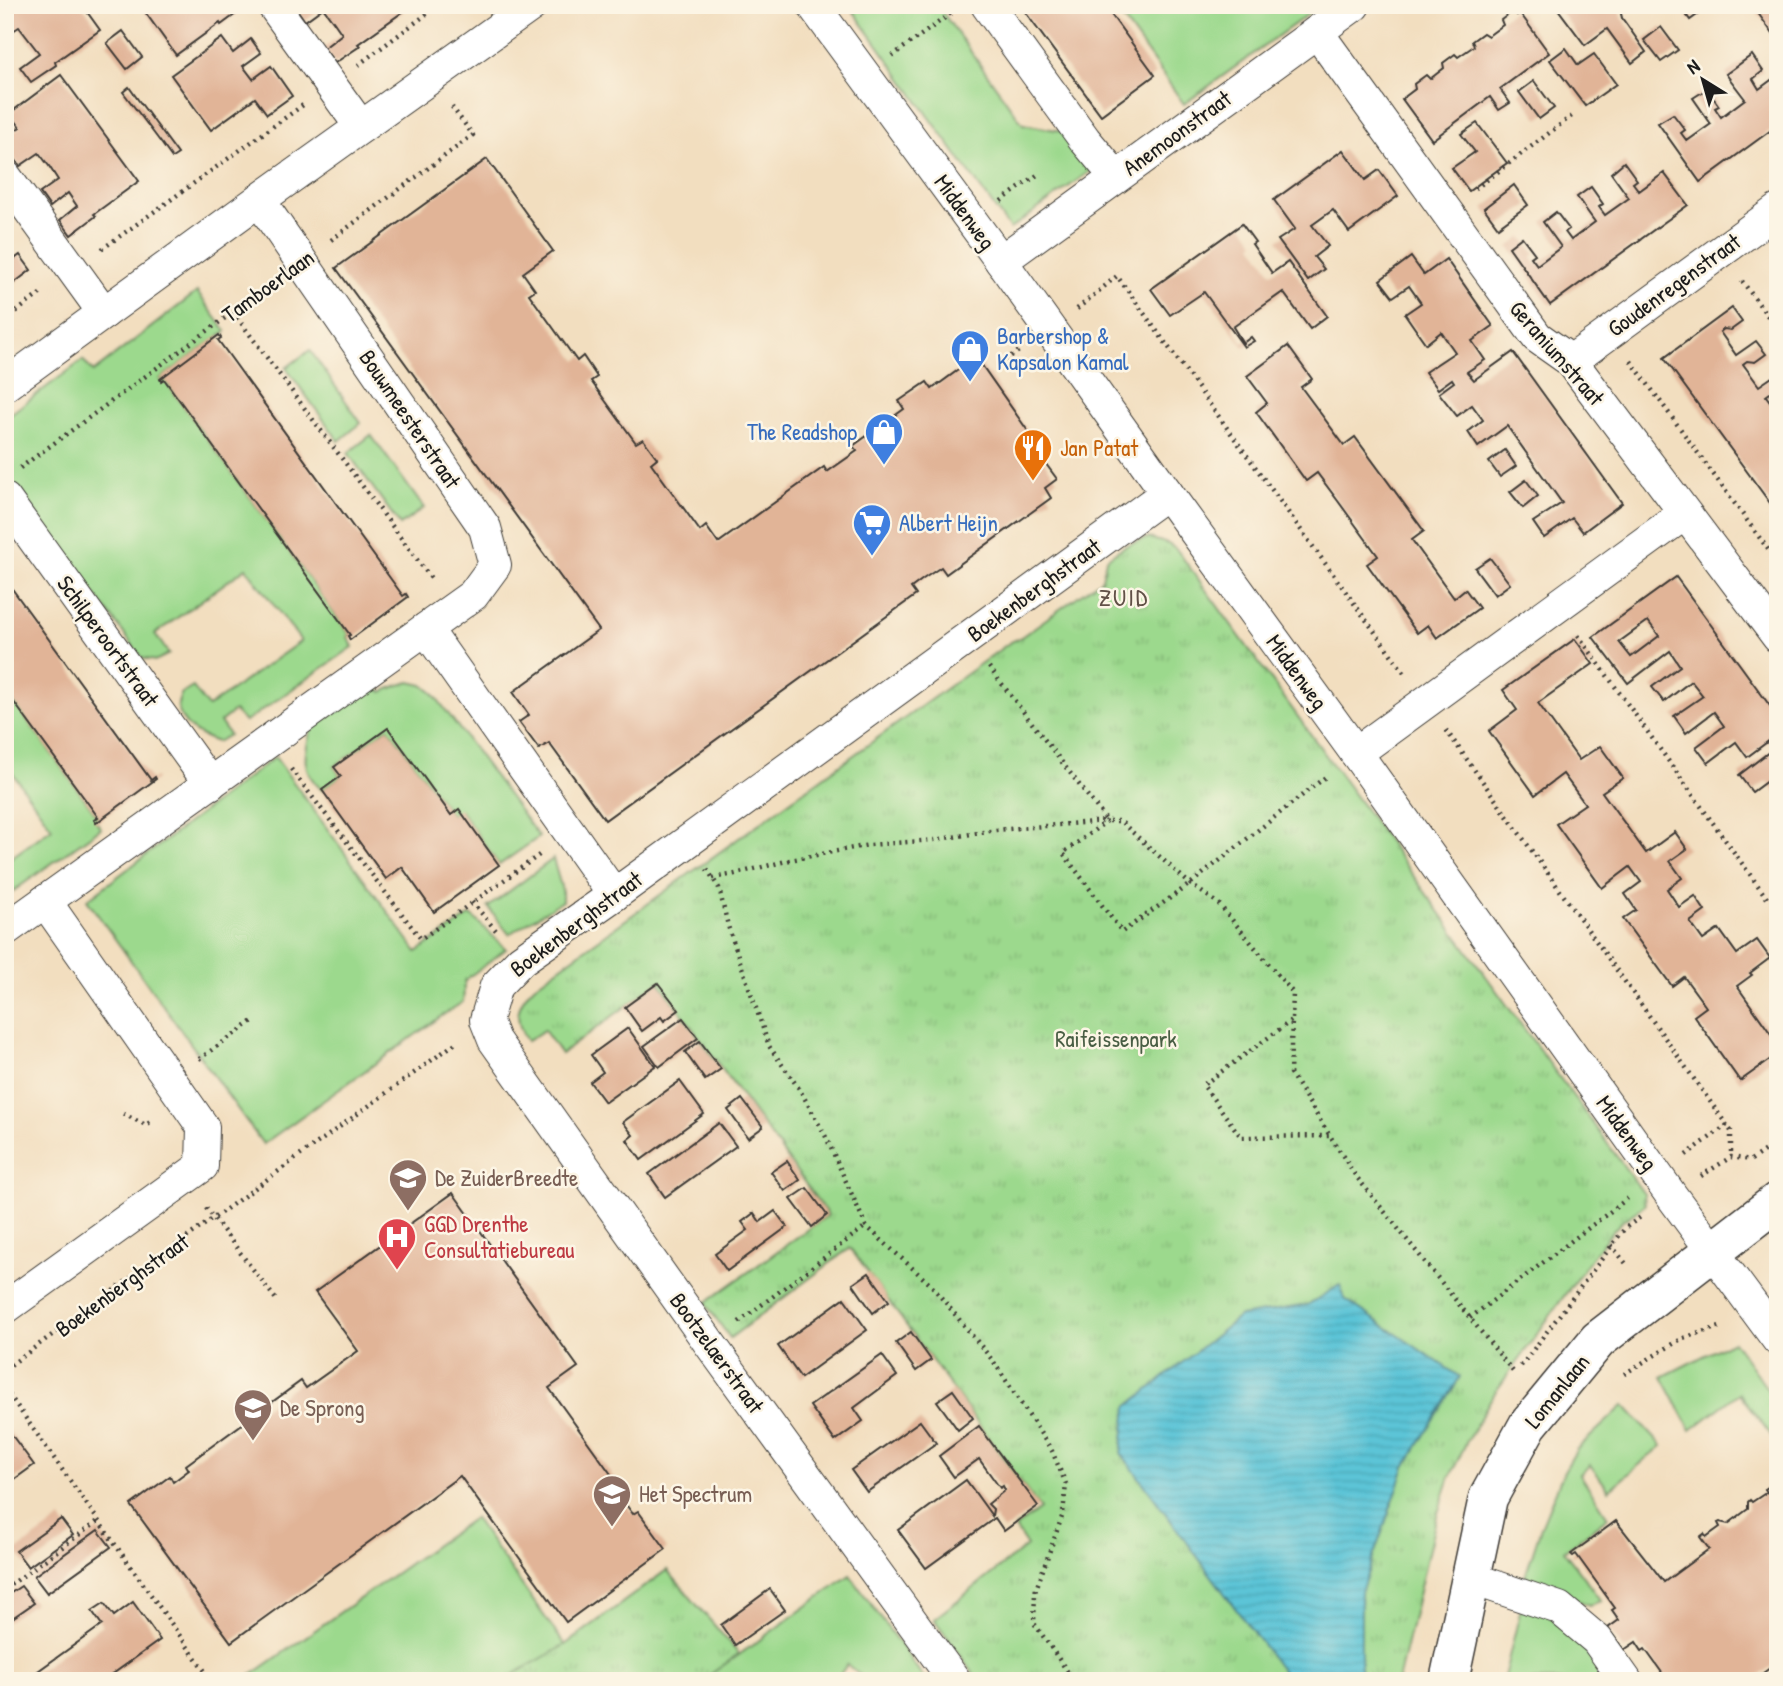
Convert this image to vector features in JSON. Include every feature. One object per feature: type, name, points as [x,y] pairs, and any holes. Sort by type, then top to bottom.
[{"type":"street","points":[[272,5],[361,127]]},
{"type":"street","points":[[5,385],[532,5]]},
{"type":"street","name":"Middenweg","points":[[813,5],[1001,261],[1778,1340]]},
{"type":"street","points":[[987,5],[1116,177]]},
{"type":"street","name":"Anemoonstraat","points":[[1001,261],[1354,5]]},
{"type":"street","name":"Geraniumstraat","points":[[1317,32],[1537,337],[1571,361],[1778,636]]},
{"type":"street","points":[[5,176],[104,313]]},
{"type":"street","name":"Bouwmeesterstraat","points":[[5,930],[473,596],[495,565],[485,528],[260,200]]},
{"type":"street","name":"Goudenregenstraat","points":[[1571,361],[1778,210]]},
{"type":"street","name":"Schilperoortstraat","points":[[11,485],[210,784]]},
{"type":"street","name":"Boekenberghstraat","points":[[486,1020],[495,986],[521,960],[1167,493]]},
{"type":"street","points":[[1356,753],[1684,514]]},
{"type":"street","points":[[426,629],[614,895]]},
{"type":"street","points":[[5,1308],[202,1166],[203,1127],[45,901]]},
{"type":"street","name":"Bootzelaerstraat","points":[[486,1020],[494,1040],[710,1344],[956,1681]]},
{"type":"street","name":"Lomanlaan","points":[[1449,1681],[1488,1498],[1528,1425],[1598,1340],[1778,1201]]},
{"type":"street","points":[[1470,1578],[1559,1608],[1597,1640],[1626,1681]]},
{"type":"path","points":[[5,320],[439,5]]},
{"type":"path","points":[[865,76],[962,5]]},
{"type":"path","name":"Tamboerlaan","points":[[11,485],[233,312],[473,135],[431,78]]},
{"type":"path","points":[[1447,211],[1573,115]]},
{"type":"path","points":[[1720,252],[1778,330]]},
{"type":"path","points":[[1005,360],[1050,330],[1117,276],[1426,702],[1727,1125],[1731,1131],[1731,1157]]},
{"type":"path","points":[[233,312],[454,609]]},
{"type":"path","points":[[1609,332],[1778,563]]},
{"type":"path","points":[[1557,606],[1769,901]]},
{"type":"path","points":[[967,638],[1107,821]]},
{"type":"path","points":[[269,741],[421,939],[570,833]]},
{"type":"path","points":[[1107,821],[1063,853],[1122,932],[1190,884],[1356,753]]},
{"type":"path","points":[[713,878],[869,845],[934,840],[996,830],[1121,821],[1190,884],[1218,903],[1293,993],[1290,1073],[1355,1175],[1515,1374]]},
{"type":"path","points":[[691,839],[719,888],[728,926],[769,1046],[800,1090],[866,1226],[939,1295],[994,1362],[1052,1451],[1066,1484],[1063,1514],[1035,1592],[1034,1623],[1074,1681]]},
{"type":"path","name":"Boekenberghstraat","points":[[5,1369],[486,1020]]},
{"type":"path","points":[[170,1080],[253,1021]]},
{"type":"path","points":[[1292,1021],[1203,1085],[1241,1137],[1330,1136]]},
{"type":"path","points":[[1469,1318],[1665,1185],[1727,1125]]},
{"type":"path","points":[[1665,1185],[1731,1157],[1751,1160],[1778,1141]]},
{"type":"path","points":[[183,1181],[215,1218],[278,1302]]},
{"type":"path","points":[[710,1344],[866,1226]]},
{"type":"path","name":"Lomanlaan","points":[[1618,1378],[1683,1338],[1727,1325],[1754,1308]]},
{"type":"path","points":[[5,1389],[207,1674],[205,1681]]},
{"type":"path","points":[[5,1589],[98,1521]]},
{"type":"green space","points":[[849,5],[937,5],[1023,124],[1067,132],[1093,169],[1010,229]]},
{"type":"green space","points":[[1113,5],[1321,5],[1184,104]]},
{"type":"green space","points":[[197,292],[226,331],[160,379],[164,379],[350,635],[348,637],[353,647],[245,722],[234,711],[220,722],[229,735],[217,742],[204,737],[182,719],[178,705],[181,694],[193,687],[208,707],[301,641],[246,568],[155,634],[169,654],[155,661],[142,658],[5,473],[5,418],[83,360],[93,372]]},
{"type":"green space","points":[[310,350],[361,423],[339,441],[286,368]]},
{"type":"green space","points":[[371,435],[424,508],[400,525],[348,453]]},
{"type":"green space","name":"Raifeissenpark","points":[[1149,538],[1177,550],[1644,1194],[1645,1205],[1620,1223],[1597,1250],[1492,1397],[1467,1441],[1450,1477],[1436,1519],[1398,1681],[979,1681],[934,1619],[1027,1546],[1015,1528],[1040,1509],[850,1248],[730,1338],[705,1303],[828,1215],[659,982],[561,1054],[544,1030],[527,1041],[518,1019],[523,999],[534,986],[1009,643],[1102,579],[1106,559],[1121,548]]},
{"type":"green space","points":[[410,682],[423,685],[433,693],[539,837],[499,865],[460,810],[451,815],[388,728],[334,767],[341,776],[322,790],[310,776],[306,754],[311,729],[374,684],[382,692]]},
{"type":"green space","points":[[5,690],[98,817],[95,820],[101,828],[5,897],[5,862],[52,828],[5,763]]},
{"type":"green space","points":[[275,757],[417,952],[471,915],[506,949],[465,980],[463,1002],[263,1144],[87,900]]},
{"type":"green space","points":[[553,859],[562,890],[562,901],[509,934],[488,907]]},
{"type":"green space","points":[[1733,1341],[1778,1404],[1778,1437],[1774,1439],[1739,1393],[1691,1430],[1662,1377]]},
{"type":"green space","points":[[1624,1405],[1662,1446],[1609,1490],[1590,1465],[1580,1474],[1608,1517],[1564,1551],[1601,1601],[1589,1605],[1524,1580],[1541,1527],[1564,1471],[1577,1449]]},
{"type":"green space","points":[[474,1518],[565,1645],[667,1570],[733,1659],[850,1575],[926,1681],[868,1681],[847,1665],[835,1681],[243,1681]]},
{"type":"green space","points":[[667,1570],[739,1654],[701,1681],[502,1681],[565,1645]]},
{"type":"green space","points":[[1522,1604],[1545,1610],[1616,1681],[1503,1681]]},
{"type":"water","points":[[1340,1285],[1345,1299],[1460,1377],[1405,1467],[1361,1592],[1361,1681],[1289,1681],[1121,1453],[1127,1407],[1240,1316],[1307,1305]]},
{"type":"building","points":[[5,5],[82,5],[100,30],[31,82],[20,67],[39,53],[19,27],[5,36]]},
{"type":"building","points":[[140,5],[248,5],[176,55]]},
{"type":"building","points":[[294,5],[399,5],[404,11],[335,63],[324,48],[342,34],[333,21],[323,8],[305,21]]},
{"type":"building","points":[[1020,5],[1104,5],[1155,75],[1101,115]]},
{"type":"building","points":[[1555,5],[1619,5],[1622,18],[1646,52],[1632,63],[1607,29],[1585,45]]},
{"type":"building","points":[[1679,5],[1701,5],[1704,10],[1690,20]]},
{"type":"building","points":[[1760,5],[1778,5],[1778,41],[1755,9]]},
{"type":"building","points":[[1513,11],[1517,15],[1520,13],[1549,53],[1500,89],[1510,103],[1499,110],[1490,97],[1432,140],[1402,99],[1415,89],[1414,84],[1426,75],[1430,79],[1444,68],[1443,63],[1455,54],[1458,57],[1474,46],[1472,41],[1483,33],[1488,36],[1503,25],[1501,20]]},
{"type":"building","points":[[1661,27],[1678,50],[1661,62],[1644,40]]},
{"type":"building","points":[[123,31],[142,57],[127,69],[107,43]]},
{"type":"building","points":[[222,38],[233,53],[251,39],[261,53],[243,66],[253,79],[271,66],[292,96],[267,114],[255,98],[211,130],[171,75]]},
{"type":"building","points":[[1566,48],[1578,65],[1594,54],[1616,84],[1585,106],[1550,60]]},
{"type":"building","points":[[1752,55],[1763,71],[1753,79],[1759,89],[1778,75],[1778,125],[1700,182],[1658,123],[1673,114],[1685,130],[1681,133],[1687,141],[1711,124],[1693,98],[1707,89],[1719,106],[1715,108],[1721,117],[1745,99],[1726,74]]},
{"type":"building","points":[[61,75],[139,181],[94,214],[96,216],[71,235],[60,220],[77,206],[68,193],[50,207],[40,193],[58,180],[49,166],[39,153],[20,166],[5,145],[5,138],[20,127],[10,113]]},
{"type":"building","points":[[1534,81],[1554,108],[1539,119],[1519,92]]},
{"type":"building","points":[[129,87],[178,154],[172,158],[123,92]]},
{"type":"building","points":[[1477,123],[1507,163],[1469,191],[1452,168],[1475,152],[1461,134]]},
{"type":"building","points":[[1343,150],[1365,180],[1379,170],[1398,196],[1349,232],[1333,210],[1312,225],[1328,246],[1314,257],[1324,269],[1308,281],[1278,240],[1295,229],[1274,200]]},
{"type":"building","points":[[487,159],[553,251],[523,273],[535,290],[529,294],[577,361],[583,356],[597,377],[591,381],[636,443],[643,439],[657,458],[651,463],[700,531],[706,526],[718,543],[824,467],[827,472],[857,451],[853,446],[904,409],[899,401],[927,382],[932,389],[976,357],[1030,434],[1026,437],[1057,479],[1045,488],[1051,498],[946,574],[941,567],[923,579],[911,588],[916,595],[605,820],[549,743],[539,749],[519,722],[529,715],[513,692],[599,630],[336,268]]},
{"type":"building","points":[[1624,162],[1637,180],[1633,183],[1639,191],[1664,173],[1688,205],[1550,305],[1509,247],[1522,237],[1535,254],[1531,257],[1537,265],[1561,247],[1543,222],[1556,212],[1569,229],[1565,232],[1571,240],[1595,222],[1577,197],[1591,187],[1603,204],[1599,207],[1605,215],[1629,198],[1611,173]]},
{"type":"building","points":[[1514,185],[1528,205],[1498,227],[1484,208]]},
{"type":"building","points":[[1242,224],[1272,273],[1288,262],[1327,316],[1310,329],[1283,292],[1233,327],[1243,343],[1251,337],[1254,341],[1244,347],[1204,292],[1170,315],[1151,289]]},
{"type":"building","points":[[20,255],[31,270],[5,290],[5,266]]},
{"type":"building","points":[[1411,257],[1424,275],[1446,259],[1493,326],[1472,341],[1485,360],[1467,372],[1474,380],[1513,352],[1622,503],[1583,532],[1572,518],[1544,538],[1533,522],[1562,503],[1507,426],[1478,447],[1468,432],[1483,420],[1472,405],[1457,416],[1439,393],[1454,382],[1452,379],[1438,389],[1425,372],[1455,352],[1441,332],[1426,344],[1416,330],[1405,314],[1421,303],[1409,286],[1393,297],[1380,280]]},
{"type":"building","points":[[1732,308],[1742,322],[1731,330],[1724,329],[1720,332],[1736,355],[1756,341],[1766,354],[1755,362],[1747,361],[1743,364],[1759,386],[1778,373],[1778,394],[1770,393],[1766,396],[1778,412],[1778,514],[1664,358]]},
{"type":"building","points":[[219,335],[221,338],[218,340],[403,596],[406,594],[408,597],[350,640],[350,635],[164,379],[160,379]]},
{"type":"building","points":[[1288,346],[1312,379],[1301,387],[1344,445],[1355,437],[1424,531],[1412,540],[1454,598],[1465,589],[1479,608],[1437,638],[1428,625],[1417,633],[1367,564],[1378,556],[1338,501],[1317,473],[1306,481],[1256,412],[1267,403],[1247,376]]},
{"type":"building","points":[[1505,450],[1516,466],[1500,477],[1489,462]]},
{"type":"building","points":[[1526,480],[1538,496],[1523,508],[1510,492]]},
{"type":"building","points":[[1490,558],[1510,584],[1495,595],[1475,568]]},
{"type":"building","points":[[1676,577],[1778,717],[1778,734],[1747,757],[1736,742],[1708,763],[1696,747],[1724,726],[1714,712],[1686,733],[1674,716],[1703,696],[1691,681],[1664,702],[1652,687],[1680,666],[1670,651],[1628,683],[1593,637]],"holes":[[[1648,621],[1659,636],[1631,657],[1619,642]]]},
{"type":"building","points":[[5,579],[151,780],[155,777],[156,779],[96,823],[94,820],[98,817],[5,690]]},
{"type":"building","points":[[1575,639],[1593,664],[1538,703],[1579,760],[1600,746],[1623,778],[1602,792],[1646,853],[1675,832],[1687,849],[1670,861],[1682,878],[1667,889],[1679,907],[1695,896],[1705,911],[1690,922],[1703,940],[1719,929],[1737,954],[1757,940],[1770,958],[1737,986],[1776,1041],[1778,1040],[1778,1059],[1775,1056],[1740,1081],[1694,1016],[1706,1007],[1684,977],[1672,986],[1623,919],[1636,910],[1625,894],[1641,882],[1630,867],[1602,888],[1556,824],[1585,804],[1563,774],[1535,795],[1489,731],[1517,710],[1503,690]]},
{"type":"building","points":[[388,728],[451,815],[459,809],[499,865],[434,912],[402,867],[386,879],[322,790],[341,776],[334,767]]},
{"type":"building","points":[[1769,752],[1778,764],[1778,795],[1767,781],[1752,792],[1739,775]]},
{"type":"building","points":[[658,983],[679,1010],[664,1021],[661,1017],[642,1031],[625,1007]]},
{"type":"building","points":[[683,1018],[698,1038],[659,1067],[644,1046]]},
{"type":"building","points":[[628,1028],[655,1066],[605,1102],[590,1082],[603,1072],[591,1055]]},
{"type":"building","points":[[700,1041],[721,1069],[705,1080],[685,1052]]},
{"type":"building","points":[[680,1081],[704,1114],[641,1160],[627,1140],[633,1135],[623,1122]]},
{"type":"building","points":[[742,1099],[763,1127],[748,1138],[728,1110]]},
{"type":"building","points":[[719,1123],[736,1146],[665,1197],[649,1174]]},
{"type":"building","points":[[787,1161],[800,1180],[785,1191],[771,1172]]},
{"type":"building","points":[[807,1188],[827,1215],[812,1227],[791,1199]]},
{"type":"building","points":[[453,1193],[578,1367],[549,1388],[626,1495],[621,1498],[633,1514],[638,1511],[666,1549],[566,1622],[460,1476],[231,1642],[131,1505],[170,1476],[173,1482],[189,1470],[186,1465],[301,1381],[306,1388],[358,1351],[315,1292]]},
{"type":"building","points":[[775,1211],[787,1227],[727,1271],[715,1254],[748,1230],[742,1222],[754,1213],[760,1222]]},
{"type":"building","points":[[869,1273],[889,1301],[873,1313],[853,1284]]},
{"type":"building","points":[[844,1298],[867,1330],[801,1378],[778,1346]]},
{"type":"building","points":[[911,1332],[931,1360],[916,1371],[896,1343]]},
{"type":"building","points":[[882,1355],[897,1376],[854,1408],[863,1421],[835,1441],[810,1406]]},
{"type":"building","points":[[953,1390],[973,1418],[958,1430],[937,1401]]},
{"type":"building","points":[[920,1421],[936,1443],[867,1492],[851,1470]]},
{"type":"building","points":[[5,1426],[34,1465],[5,1486]]},
{"type":"building","points":[[979,1426],[1038,1506],[1004,1531],[995,1518],[926,1568],[898,1530],[966,1480],[992,1516],[993,1509],[988,1504],[1005,1490],[1003,1486],[1000,1488],[979,1459],[954,1477],[939,1456]]},
{"type":"building","points":[[1768,1487],[1778,1500],[1778,1670],[1774,1665],[1752,1681],[1668,1681],[1645,1649],[1642,1651],[1636,1642],[1624,1650],[1608,1628],[1619,1620],[1612,1610],[1615,1608],[1576,1554],[1571,1554],[1616,1521],[1664,1582],[1709,1549],[1700,1537],[1704,1534],[1706,1537],[1720,1527],[1720,1522],[1728,1524],[1748,1509],[1750,1500],[1752,1502],[1767,1492],[1765,1489]]},
{"type":"building","points":[[61,1519],[73,1535],[28,1567],[16,1551]]},
{"type":"building","points":[[98,1530],[111,1547],[47,1593],[34,1576]]},
{"type":"building","points":[[21,1586],[34,1603],[5,1623],[5,1597]]},
{"type":"building","points":[[770,1589],[785,1610],[735,1645],[721,1625]]},
{"type":"building","points":[[133,1602],[160,1640],[103,1681],[24,1681],[102,1625],[92,1611],[104,1603],[114,1616]]},
{"type":"place","name":"Barbershop & Kapsalon Kamal","points":[[970,383]]},
{"type":"place","name":"The Readshop","points":[[884,466]]},
{"type":"place","name":"Jan Patat","points":[[1033,482]]},
{"type":"place","name":"Albert Heijn","points":[[872,557]]},
{"type":"place","name":"De ZuiderBreedte","points":[[408,1212]]},
{"type":"place","name":"GGD Drenthe Consultatiebureau","points":[[397,1271]]},
{"type":"place","name":"De Sprong","points":[[253,1442]]},
{"type":"place","name":"Het Spectrum","points":[[612,1528]]},
{"type":"district","name":"ZUID","points":[[1124,598]]}]
